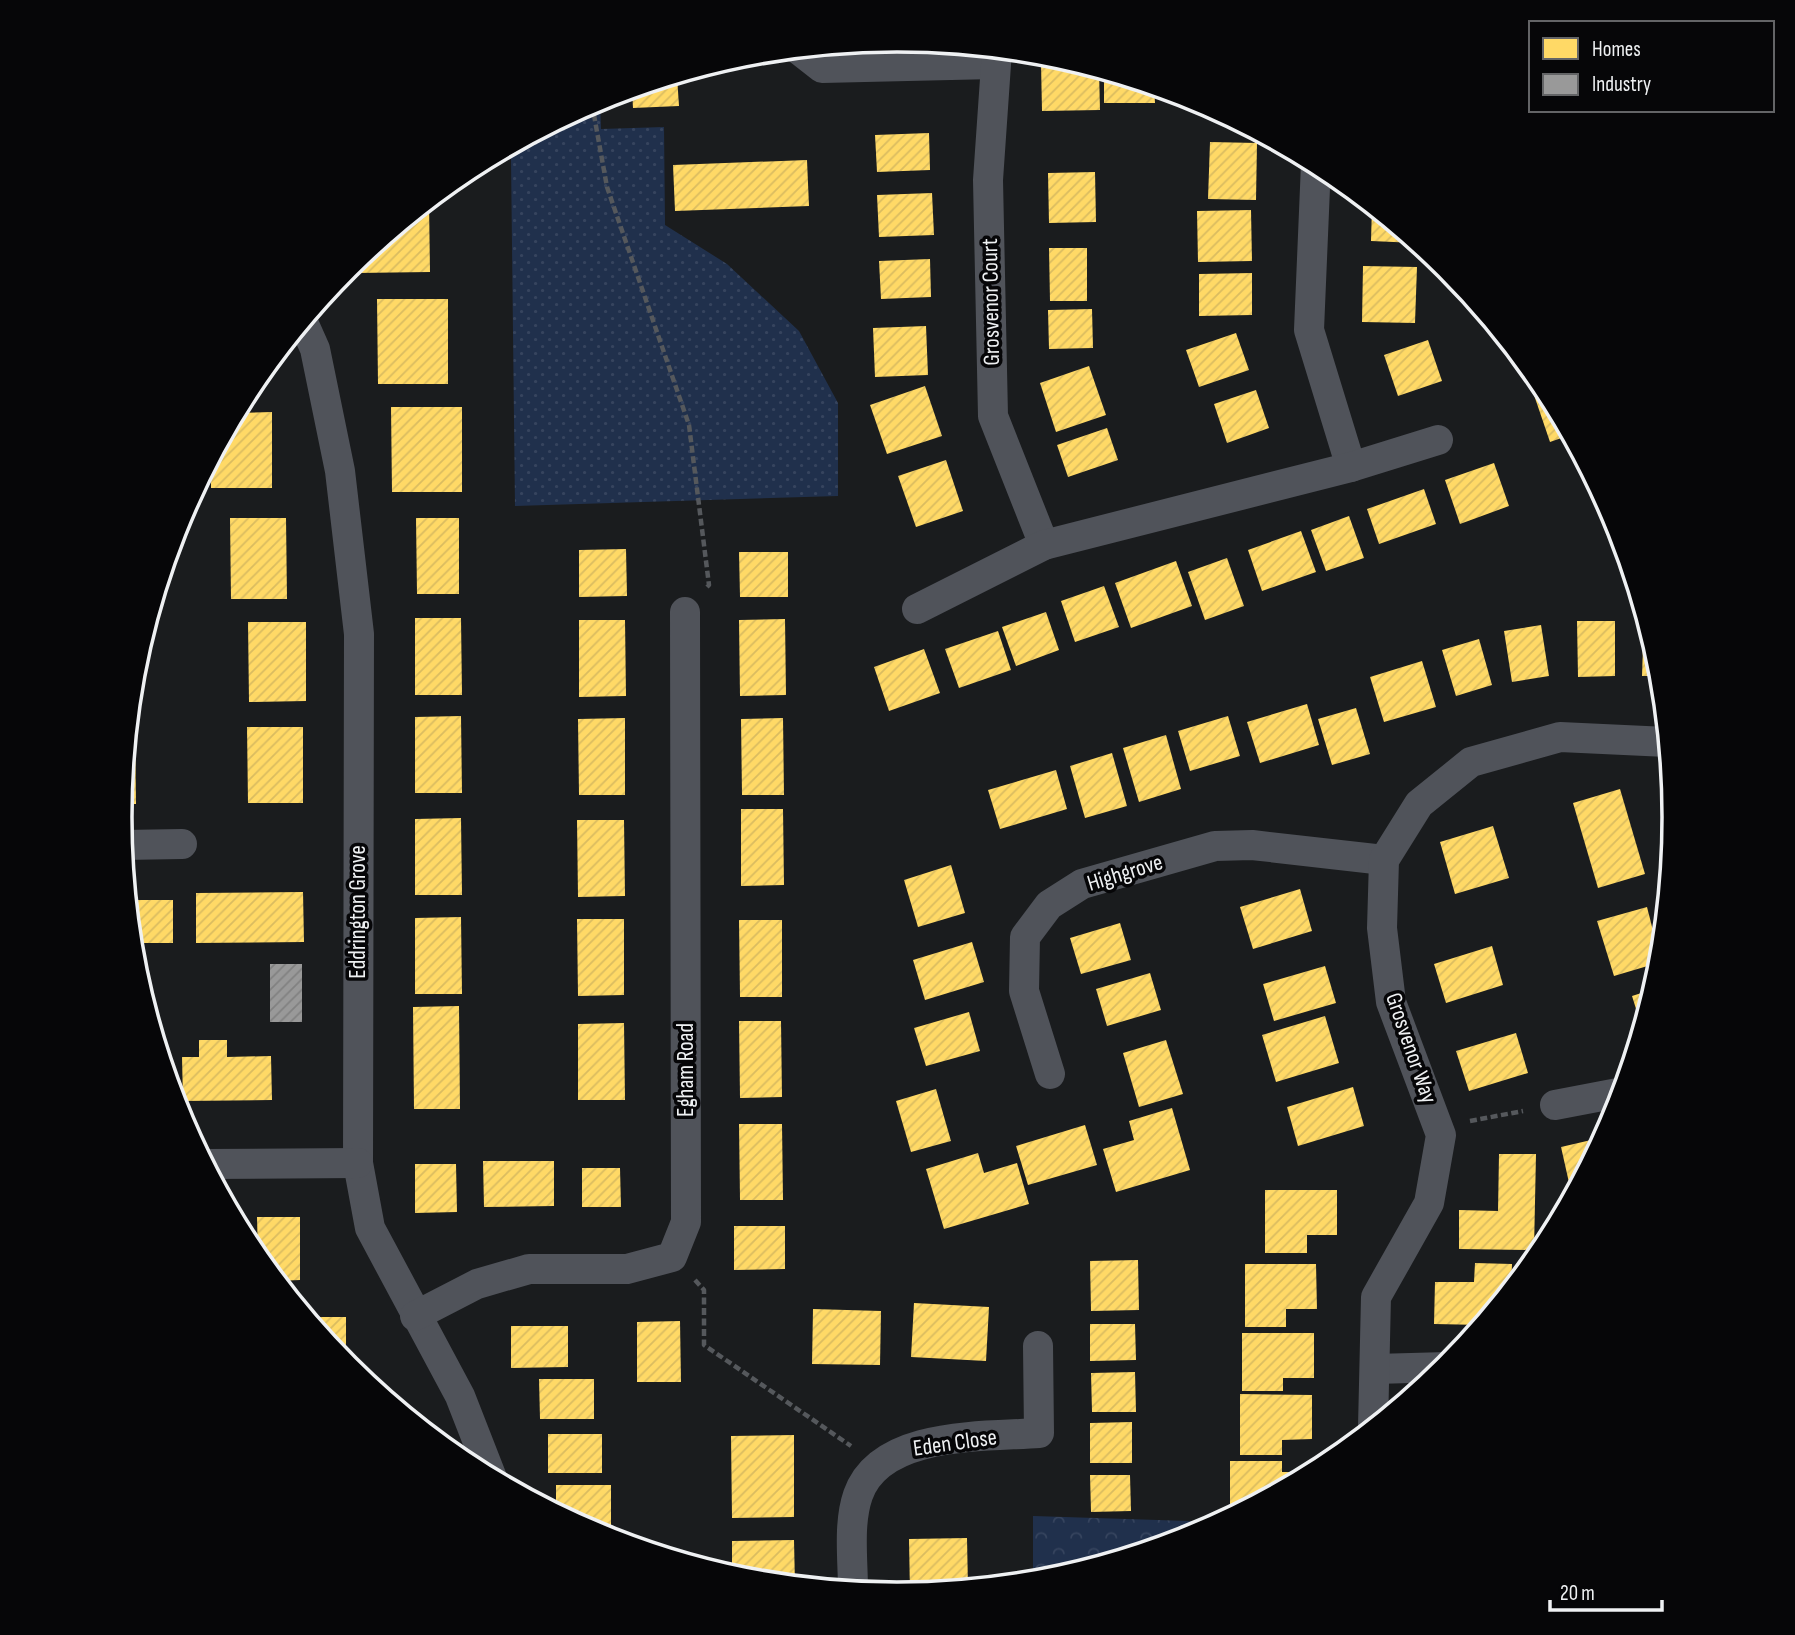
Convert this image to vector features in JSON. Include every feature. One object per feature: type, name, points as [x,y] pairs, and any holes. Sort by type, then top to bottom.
[{"type":"street","points":[[809,58],[822,68],[985,58]]},
{"type":"street","name":"Grosvenor Court","points":[[996,59],[988,180],[993,416],[1044,545]]},
{"type":"street","points":[[1316,177],[1309,330],[1351,467]]},
{"type":"street","name":"Eddrington Grove","points":[[307,332],[315,349],[340,471],[359,634],[358,1163],[370,1228],[460,1396],[477,1457]]},
{"type":"street","points":[[917,609],[1044,545],[1351,467],[1438,440]]},
{"type":"street","name":"Egham Road","points":[[672,1257],[686,1222],[685,612]]},
{"type":"street","points":[[1384,860],[1419,804],[1471,762],[1560,737],[1658,742]]},
{"type":"street","points":[[133,845],[182,844]]},
{"type":"street","name":"Highgrove","points":[[1050,1074],[1024,991],[1025,937],[1049,905],[1082,884],[1215,846],[1252,845],[1384,860]]},
{"type":"street","name":"Grosvenor Way","points":[[1374,1415],[1376,1297],[1429,1203],[1441,1135],[1391,1002],[1382,928],[1384,860]]},
{"type":"street","points":[[1555,1105],[1610,1094]]},
{"type":"street","points":[[215,1164],[358,1163]]},
{"type":"street","points":[[415,1316],[477,1284],[529,1269],[627,1269],[672,1257]]},
{"type":"street","name":"Eden Close","points":[[874,1467],[898,1452],[943,1440],[1039,1433],[1038,1346]]},
{"type":"street","points":[[1374,1369],[1428,1368]]},
{"type":"street","points":[[853,1581],[853,1514],[859,1493],[874,1467]]},
{"type":"path","points":[[594,116],[607,187],[689,425],[709,585],[685,612]]},
{"type":"path","points":[[1438,1126],[1555,1105]]},
{"type":"path","points":[[672,1257],[704,1290],[704,1345],[852,1447],[874,1467]]},
{"type":"green space","points":[[600,113],[601,129],[664,127],[665,225],[727,264],[799,331],[838,403],[838,496],[515,506],[511,158],[559,131]]},
{"type":"green space","points":[[1033,1516],[1196,1521],[1143,1542],[1033,1570]]},
{"type":"building: Homes","points":[[1041,66],[1099,80],[1100,110],[1042,111]]},
{"type":"building: Homes","points":[[1104,82],[1155,97],[1155,103],[1104,103]]},
{"type":"building: Homes","points":[[678,86],[679,106],[633,108],[633,100]]},
{"type":"building: Homes","points":[[929,133],[930,170],[877,172],[875,135]]},
{"type":"building: Homes","points":[[1210,142],[1257,143],[1256,200],[1208,199]]},
{"type":"building: Homes","points":[[807,160],[809,206],[675,211],[673,165]]},
{"type":"building: Homes","points":[[1095,172],[1096,222],[1049,223],[1048,173]]},
{"type":"building: Homes","points":[[932,193],[934,235],[879,237],[877,195]]},
{"type":"building: Homes","points":[[1251,210],[1252,261],[1198,262],[1197,211]]},
{"type":"building: Homes","points":[[429,213],[430,272],[361,273],[393,242]]},
{"type":"building: Homes","points":[[1372,218],[1402,242],[1371,241]]},
{"type":"building: Homes","points":[[1049,248],[1087,248],[1087,301],[1050,301]]},
{"type":"building: Homes","points":[[930,259],[931,297],[881,299],[879,261]]},
{"type":"building: Homes","points":[[1363,266],[1417,267],[1415,323],[1362,322]]},
{"type":"building: Homes","points":[[1252,273],[1252,315],[1199,316],[1199,274]]},
{"type":"building: Homes","points":[[377,299],[448,299],[448,384],[378,384]]},
{"type":"building: Homes","points":[[1092,309],[1093,348],[1049,349],[1048,310]]},
{"type":"building: Homes","points":[[926,326],[928,375],[875,377],[873,328]]},
{"type":"building: Homes","points":[[1236,333],[1249,370],[1199,387],[1186,350]]},
{"type":"building: Homes","points":[[1428,340],[1442,381],[1398,396],[1384,355]]},
{"type":"building: Homes","points":[[1089,366],[1106,415],[1056,432],[1040,383]]},
{"type":"building: Homes","points":[[925,386],[942,436],[887,454],[870,405]]},
{"type":"building: Homes","points":[[1256,390],[1269,428],[1227,443],[1214,404]]},
{"type":"building: Homes","points":[[1536,395],[1562,438],[1550,442]]},
{"type":"building: Homes","points":[[391,407],[462,407],[462,492],[392,492]]},
{"type":"building: Homes","points":[[272,412],[272,488],[211,488],[211,479],[249,413]]},
{"type":"building: Homes","points":[[1107,428],[1118,460],[1068,477],[1057,445]]},
{"type":"building: Homes","points":[[946,460],[963,511],[916,527],[898,476]]},
{"type":"building: Homes","points":[[1494,463],[1509,506],[1460,524],[1445,480]]},
{"type":"building: Homes","points":[[1424,489],[1436,524],[1379,544],[1367,509]]},
{"type":"building: Homes","points":[[1349,516],[1364,558],[1326,571],[1311,530]]},
{"type":"building: Homes","points":[[230,518],[286,518],[287,599],[231,599]]},
{"type":"building: Homes","points":[[416,518],[459,518],[459,594],[417,594]]},
{"type":"building: Homes","points":[[1301,531],[1316,572],[1262,591],[1248,550]]},
{"type":"building: Homes","points":[[626,549],[627,596],[579,597],[579,550]]},
{"type":"building: Homes","points":[[739,552],[788,552],[788,597],[740,597]]},
{"type":"building: Homes","points":[[1227,558],[1244,606],[1205,620],[1188,572]]},
{"type":"building: Homes","points":[[1176,561],[1192,606],[1131,628],[1115,583]]},
{"type":"building: Homes","points":[[1104,586],[1119,627],[1075,642],[1061,601]]},
{"type":"building: Homes","points":[[1046,612],[1059,650],[1016,666],[1002,627]]},
{"type":"building: Homes","points":[[415,618],[461,618],[462,695],[415,695]]},
{"type":"building: Homes","points":[[785,619],[786,695],[740,696],[739,620]]},
{"type":"building: Homes","points":[[579,620],[625,620],[626,696],[579,697]]},
{"type":"building: Homes","points":[[1577,621],[1615,621],[1615,676],[1578,677]]},
{"type":"building: Homes","points":[[248,622],[306,622],[306,701],[249,702]]},
{"type":"building: Homes","points":[[1541,625],[1549,676],[1512,682],[1504,631]]},
{"type":"building: Homes","points":[[998,631],[1011,670],[959,688],[945,649]]},
{"type":"building: Homes","points":[[1479,639],[1492,685],[1456,696],[1442,650]]},
{"type":"building: Homes","points":[[1643,648],[1649,676],[1642,676]]},
{"type":"building: Homes","points":[[924,649],[940,693],[889,711],[874,667]]},
{"type":"building: Homes","points":[[1422,661],[1436,707],[1384,722],[1370,677]]},
{"type":"building: Homes","points":[[1307,704],[1319,745],[1260,763],[1247,722]]},
{"type":"building: Homes","points":[[1356,708],[1370,754],[1332,765],[1318,719]]},
{"type":"building: Homes","points":[[461,716],[462,793],[415,793],[415,717]]},
{"type":"building: Homes","points":[[1228,716],[1240,756],[1190,771],[1178,731]]},
{"type":"building: Homes","points":[[625,718],[625,795],[579,795],[578,719]]},
{"type":"building: Homes","points":[[783,718],[784,795],[742,795],[741,719]]},
{"type":"building: Homes","points":[[247,727],[303,727],[303,803],[248,803]]},
{"type":"building: Homes","points":[[1166,735],[1181,789],[1139,802],[1123,748]]},
{"type":"building: Homes","points":[[1112,753],[1127,806],[1085,818],[1070,766]]},
{"type":"building: Homes","points":[[135,754],[136,804],[133,804]]},
{"type":"building: Homes","points":[[1056,770],[1067,809],[1000,829],[988,790]]},
{"type":"building: Homes","points":[[1620,789],[1645,874],[1598,888],[1573,803]]},
{"type":"building: Homes","points":[[741,809],[783,809],[784,885],[741,886]]},
{"type":"building: Homes","points":[[461,818],[462,895],[415,895],[415,819]]},
{"type":"building: Homes","points":[[577,820],[624,820],[625,896],[578,897]]},
{"type":"building: Homes","points":[[1493,826],[1509,878],[1455,894],[1440,842]]},
{"type":"building: Homes","points":[[951,865],[965,913],[918,927],[904,880]]},
{"type":"building: Homes","points":[[1300,889],[1312,931],[1253,949],[1240,907]]},
{"type":"building: Homes","points":[[303,892],[304,942],[196,943],[196,893]]},
{"type":"building: Homes","points":[[137,900],[173,900],[173,943],[143,943]]},
{"type":"building: Homes","points":[[1647,907],[1654,933],[1648,966],[1614,976],[1597,921]]},
{"type":"building: Homes","points":[[461,917],[462,994],[415,994],[415,918]]},
{"type":"building: Homes","points":[[577,919],[624,919],[624,995],[578,996]]},
{"type":"building: Homes","points":[[739,920],[782,920],[782,997],[740,997]]},
{"type":"building: Homes","points":[[1120,923],[1131,960],[1081,974],[1070,938]]},
{"type":"building: Homes","points":[[972,942],[984,982],[925,1000],[913,960]]},
{"type":"building: Homes","points":[[1492,946],[1503,985],[1446,1003],[1434,964]]},
{"type":"building: Homes","points":[[1325,966],[1336,1003],[1274,1021],[1263,984]]},
{"type":"building: Homes","points":[[1150,973],[1161,1010],[1107,1026],[1096,989]]},
{"type":"building: Homes","points":[[1642,993],[1637,1012],[1632,996]]},
{"type":"building: Homes","points":[[459,1006],[460,1109],[414,1109],[413,1007]]},
{"type":"building: Homes","points":[[969,1012],[980,1051],[926,1066],[914,1028]]},
{"type":"building: Homes","points":[[1325,1016],[1339,1063],[1276,1082],[1262,1035]]},
{"type":"building: Homes","points":[[739,1021],[781,1021],[782,1097],[740,1098]]},
{"type":"building: Homes","points":[[624,1023],[625,1100],[578,1100],[578,1024]]},
{"type":"building: Homes","points":[[1516,1033],[1528,1073],[1469,1091],[1456,1051]]},
{"type":"building: Homes","points":[[199,1040],[227,1040],[227,1057],[271,1056],[272,1100],[188,1101],[183,1088],[182,1057],[199,1057]]},
{"type":"building: Homes","points":[[1166,1040],[1183,1094],[1139,1107],[1123,1053]]},
{"type":"building: Homes","points":[[1353,1087],[1364,1126],[1298,1146],[1287,1107]]},
{"type":"building: Homes","points":[[936,1089],[951,1141],[911,1152],[896,1101]]},
{"type":"building: Homes","points":[[1172,1108],[1190,1170],[1116,1192],[1103,1149],[1134,1140],[1129,1121]]},
{"type":"building: Homes","points":[[739,1124],[782,1124],[783,1200],[740,1200]]},
{"type":"building: Homes","points":[[1085,1125],[1097,1165],[1028,1185],[1016,1146]]},
{"type":"building: Homes","points":[[1591,1140],[1569,1183],[1561,1147]]},
{"type":"building: Homes","points":[[978,1153],[984,1173],[1017,1163],[1029,1204],[944,1229],[926,1169]]},
{"type":"building: Homes","points":[[1499,1154],[1536,1154],[1534,1243],[1529,1250],[1459,1249],[1459,1210],[1498,1211]]},
{"type":"building: Homes","points":[[483,1161],[554,1161],[554,1206],[484,1207]]},
{"type":"building: Homes","points":[[415,1164],[456,1164],[457,1212],[415,1213]]},
{"type":"building: Homes","points":[[582,1168],[620,1168],[621,1207],[582,1207]]},
{"type":"building: Homes","points":[[1265,1190],[1337,1190],[1337,1235],[1307,1235],[1307,1253],[1265,1253]]},
{"type":"building: Homes","points":[[257,1217],[300,1217],[300,1280],[289,1280],[258,1237]]},
{"type":"building: Homes","points":[[734,1226],[785,1226],[785,1269],[734,1270]]},
{"type":"building: Homes","points":[[1138,1260],[1139,1310],[1091,1311],[1090,1261]]},
{"type":"building: Homes","points":[[1475,1263],[1512,1264],[1512,1273],[1470,1325],[1434,1324],[1435,1282],[1474,1282]]},
{"type":"building: Homes","points":[[1245,1264],[1316,1264],[1317,1309],[1286,1309],[1286,1327],[1245,1327]]},
{"type":"building: Homes","points":[[914,1303],[989,1307],[986,1361],[911,1357]]},
{"type":"building: Homes","points":[[813,1309],[881,1311],[880,1365],[812,1364]]},
{"type":"building: Homes","points":[[318,1317],[346,1317],[346,1347]]},
{"type":"building: Homes","points":[[680,1321],[681,1382],[637,1382],[637,1322]]},
{"type":"building: Homes","points":[[1090,1324],[1135,1324],[1136,1360],[1090,1361]]},
{"type":"building: Homes","points":[[511,1326],[568,1326],[568,1367],[511,1368]]},
{"type":"building: Homes","points":[[1242,1333],[1314,1333],[1314,1378],[1283,1378],[1283,1391],[1242,1391]]},
{"type":"building: Homes","points":[[1135,1372],[1136,1412],[1092,1412],[1091,1373]]},
{"type":"building: Homes","points":[[539,1379],[594,1379],[594,1419],[540,1419]]},
{"type":"building: Homes","points":[[1240,1394],[1312,1395],[1312,1439],[1282,1440],[1282,1455],[1240,1455]]},
{"type":"building: Homes","points":[[1132,1422],[1132,1463],[1090,1463],[1090,1423]]},
{"type":"building: Homes","points":[[548,1434],[602,1434],[602,1473],[548,1473]]},
{"type":"building: Homes","points":[[794,1435],[794,1517],[732,1518],[731,1436]]},
{"type":"building: Homes","points":[[1230,1461],[1282,1461],[1282,1472],[1293,1472],[1280,1480],[1230,1507]]},
{"type":"building: Homes","points":[[1090,1475],[1130,1475],[1131,1511],[1091,1512]]},
{"type":"building: Homes","points":[[556,1485],[611,1485],[611,1526],[559,1504],[556,1502]]},
{"type":"building: Homes","points":[[967,1538],[968,1579],[910,1582],[909,1539]]},
{"type":"building: Homes","points":[[794,1540],[795,1575],[732,1564],[732,1541]]},
{"type":"building: Industry","points":[[270,964],[302,964],[302,1022],[270,1022]]}]
